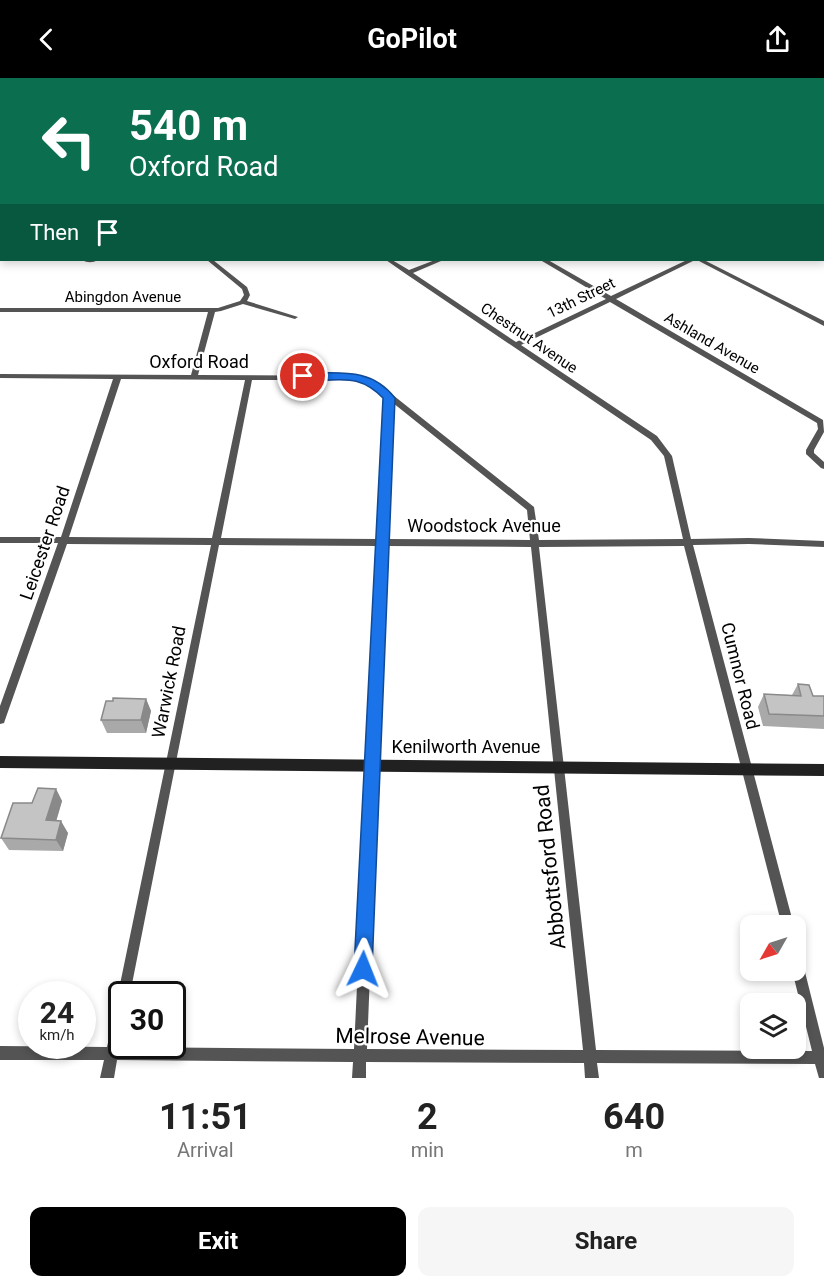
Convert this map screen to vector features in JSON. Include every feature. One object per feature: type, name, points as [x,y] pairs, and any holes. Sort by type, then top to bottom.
[{"type":"street","points":[[211,261],[245,288],[247,295],[243,302],[295,317]]},
{"type":"street","name":"Chestnut Avenue","points":[[390,261],[654,438]]},
{"type":"street","points":[[408,273],[437,261]]},
{"type":"street","name":"Ashland Avenue","points":[[546,261],[820,422],[822,429],[810,454],[824,466]]},
{"type":"street","name":"13th Street","points":[[516,345],[689,261]]},
{"type":"street","points":[[702,261],[824,324]]},
{"type":"street","name":"Abingdon Avenue","points":[[0,310],[212,310],[230,308],[243,302]]},
{"type":"street","points":[[194,377],[212,310]]},
{"type":"street","name":"Oxford Road","points":[[0,376],[363,378],[376,384],[389,398],[417,417],[445,442],[531,509]]},
{"type":"street","name":"Leicester Road","points":[[0,720],[64,540],[118,376]]},
{"type":"street","name":"Warwick Road","points":[[127,981],[249,377]]},
{"type":"street","points":[[359,1078],[389,398]]},
{"type":"street","name":"Cumnor Road","points":[[654,438],[668,456],[688,544],[785,915]]},
{"type":"street","name":"Abbottsford Road","points":[[531,509],[592,1078]]},
{"type":"street","name":"Woodstock Avenue","points":[[0,540],[688,544],[742,541],[824,544]]},
{"type":"street","name":"Kenilworth Avenue","points":[[0,762],[824,770]]},
{"type":"street","points":[[801,981],[824,1075]]},
{"type":"street","name":"Melrose Avenue","points":[[0,1053],[108,1053]]},
{"type":"street","name":"Melrose Avenue","points":[[186,1054],[820,1058]]},
{"type":"street","points":[[108,1078],[111,1059]]},
{"type":"building","points":[[798,684],[809,685],[813,696],[824,696],[824,716],[769,714],[764,694],[801,696]]},
{"type":"building","points":[[113,698],[146,699],[141,720],[101,720],[106,701],[113,701]]},
{"type":"building","points":[[38,788],[56,789],[46,820],[61,821],[56,840],[1,838],[13,803],[32,803]]},
{"type":"route","points":[[303,376],[363,378],[376,384],[389,398],[363,969]]}]
